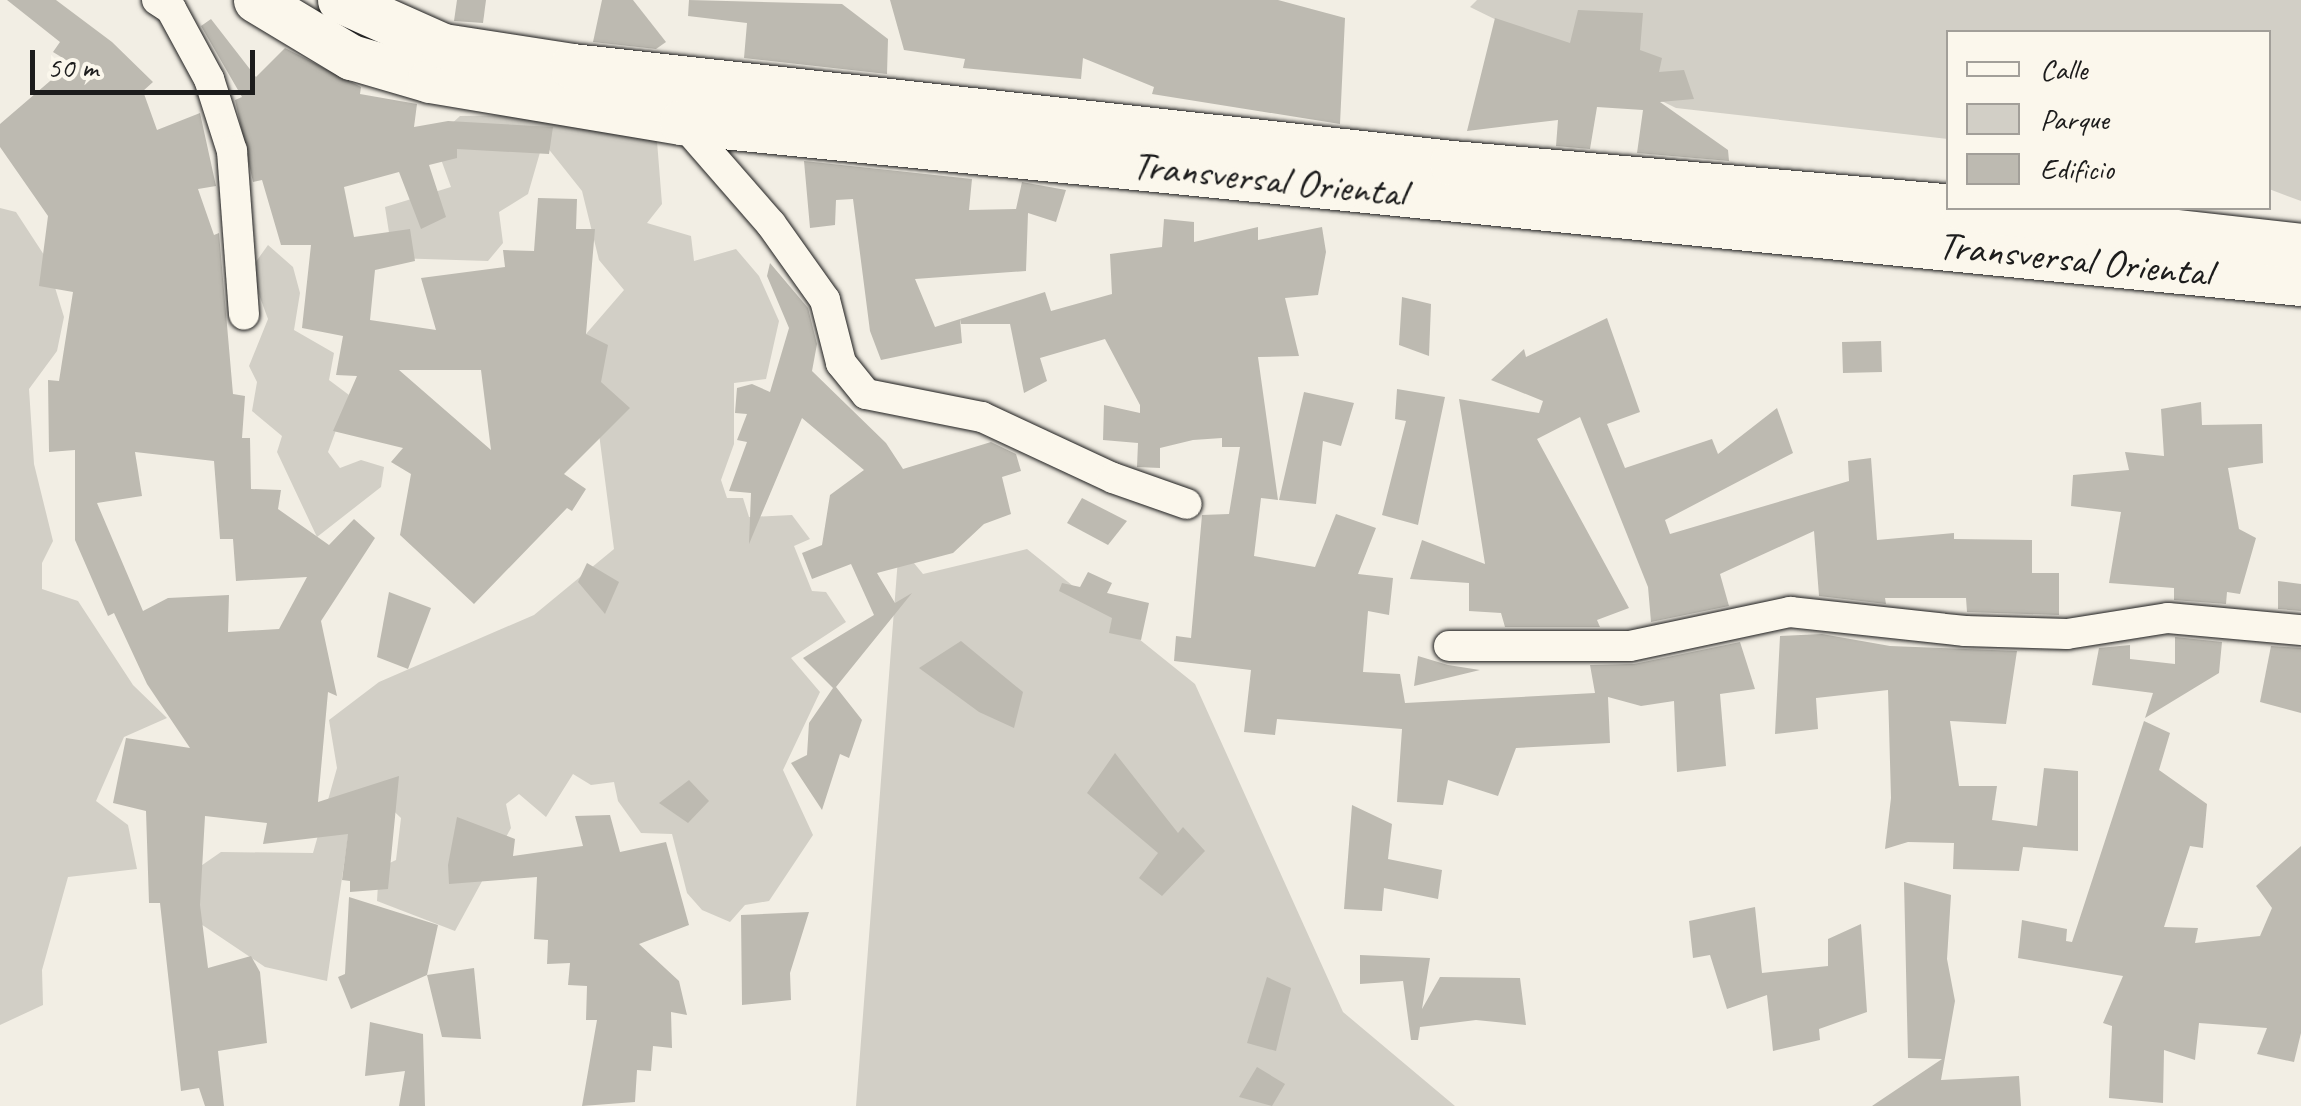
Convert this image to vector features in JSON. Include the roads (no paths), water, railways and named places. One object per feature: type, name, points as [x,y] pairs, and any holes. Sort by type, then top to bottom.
[{"type":"main road","name":"Transversal Oriental","points":[[256,0],[352,57],[430,80],[682,122],[1429,177],[1946,206]]},
{"type":"main road","name":"Transversal Oriental","points":[[340,0],[443,46],[572,66],[1429,177],[2301,283]]},
{"type":"main road","name":"Transversal Oriental","points":[[1982,210],[2301,246]]},
{"type":"street","points":[[158,0],[171,9],[208,79],[232,151],[244,315]]},
{"type":"street","points":[[682,122],[771,224],[825,300],[841,364],[866,394],[982,417],[1113,478],[1186,504]]},
{"type":"street","points":[[1449,646],[1630,646],[1790,612],[1965,632],[2067,634],[2168,618],[2301,630]]}]
